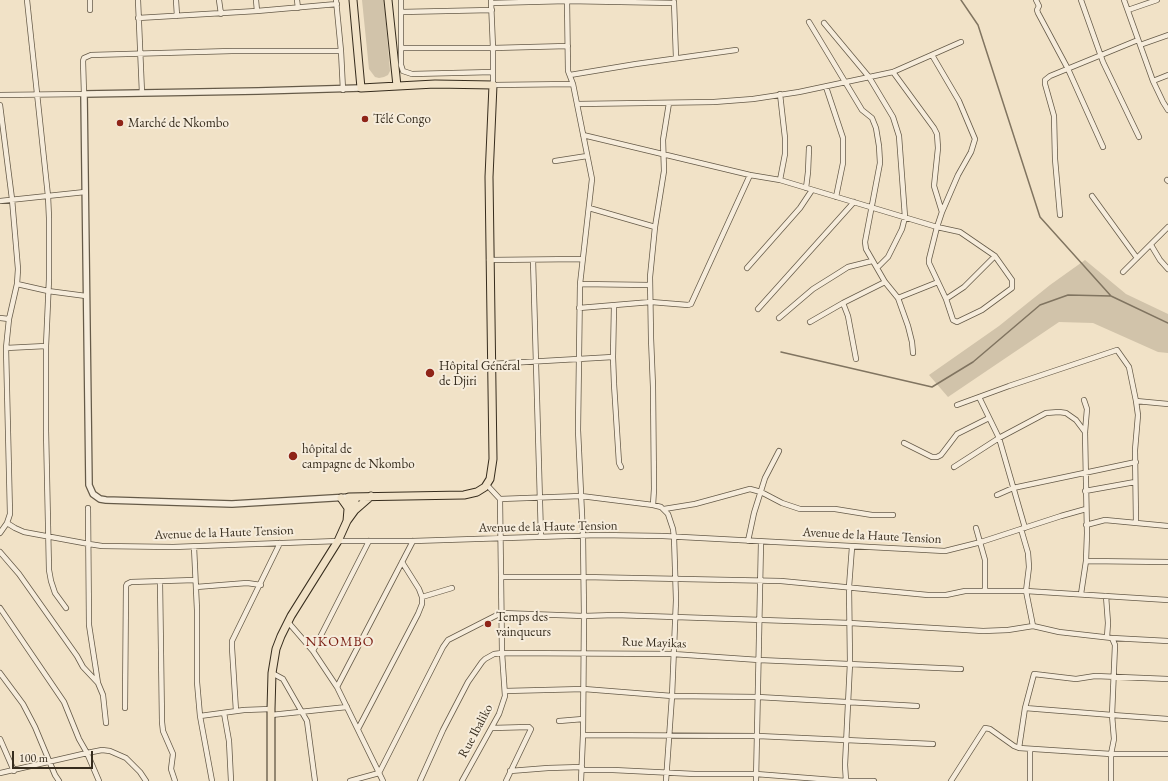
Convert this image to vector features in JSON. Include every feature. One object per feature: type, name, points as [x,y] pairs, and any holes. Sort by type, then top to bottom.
[{"type":"main road","points":[[271,781],[272,673],[276,649],[288,622],[338,541],[352,509],[352,497],[470,494],[487,485],[492,472],[489,176],[493,85],[457,84],[361,88],[353,0]]},
{"type":"main road","points":[[388,0],[397,86]]},
{"type":"main road","points":[[352,509],[371,496]]},
{"type":"main road","points":[[341,498],[352,509]]},
{"type":"street","points":[[27,0],[48,196],[49,272],[46,346],[49,570],[55,593],[66,608]]},
{"type":"street","points":[[90,0],[90,10]]},
{"type":"street","points":[[138,0],[142,93]]},
{"type":"street","points":[[176,0],[177,16]]},
{"type":"street","points":[[219,0],[220,14]]},
{"type":"street","points":[[256,0],[257,11]]},
{"type":"street","points":[[297,0],[298,8]]},
{"type":"street","points":[[401,0],[401,68],[403,71],[408,73],[493,72]]},
{"type":"street","points":[[567,0],[568,66],[592,179],[590,208],[582,259],[579,308],[578,430],[583,536],[584,616],[584,689],[581,781]]},
{"type":"street","points":[[1036,0],[1039,6],[1038,11],[1043,23],[1068,69],[1103,147]]},
{"type":"street","points":[[1081,0],[1101,56],[1139,137]]},
{"type":"street","points":[[1124,0],[1153,81],[1162,102],[1168,110]]},
{"type":"street","points":[[1128,10],[1157,0]]},
{"type":"street","points":[[573,84],[493,85],[491,1],[674,1],[676,58]]},
{"type":"street","points":[[138,18],[298,8],[336,2],[341,51],[342,90]]},
{"type":"street","points":[[401,12],[492,10]]},
{"type":"street","points":[[809,22],[862,110],[872,118],[877,136],[880,163],[878,180],[865,242],[866,249],[885,282],[898,298],[910,333],[913,353]]},
{"type":"street","points":[[824,23],[869,77],[893,117],[899,136],[904,217],[902,229],[888,257],[877,268]]},
{"type":"street","points":[[1060,215],[1055,159],[1054,116],[1045,84],[1047,78],[1101,56],[1168,35]]},
{"type":"street","points":[[577,104],[669,103],[753,99],[799,92],[893,72],[961,42]]},
{"type":"street","points":[[401,48],[568,46]]},
{"type":"street","points":[[570,75],[736,50]]},
{"type":"street","points":[[341,51],[140,53],[87,55],[84,58],[86,296],[90,485],[91,490],[96,496],[106,500],[232,504],[352,497]]},
{"type":"street","points":[[583,135],[750,175],[780,180],[871,208],[937,227],[960,232],[995,256],[1012,280],[1012,288],[982,310],[957,322],[953,320],[946,299],[929,261],[937,227],[942,212],[958,175],[971,152],[975,139],[959,101],[932,55]]},
{"type":"street","points":[[893,72],[937,134],[938,148],[934,186],[942,212]]},
{"type":"street","points":[[1153,81],[1168,75]]},
{"type":"street","points":[[826,87],[843,138],[843,164],[836,196]]},
{"type":"street","points":[[0,95],[342,90],[361,88]]},
{"type":"street","points":[[780,94],[785,138],[780,180]]},
{"type":"street","points":[[653,505],[654,461],[653,387],[650,338],[650,268],[664,171],[663,140],[669,103]]},
{"type":"street","points":[[0,105],[12,199],[18,269],[17,284],[9,319],[6,348],[10,514],[1,531]]},
{"type":"street","points":[[806,188],[809,148]]},
{"type":"street","points":[[555,161],[587,156]]},
{"type":"street","points":[[579,308],[651,302],[691,304],[750,175]]},
{"type":"street","points":[[747,268],[791,220],[812,190]]},
{"type":"street","points":[[0,201],[85,192]]},
{"type":"street","points":[[1092,196],[1137,258]]},
{"type":"street","points":[[758,308],[854,202]]},
{"type":"street","points":[[590,208],[655,227]]},
{"type":"street","points":[[1123,272],[1168,227]]},
{"type":"street","points":[[1151,245],[1160,260],[1168,269]]},
{"type":"street","points":[[946,299],[964,287],[995,256]]},
{"type":"street","points":[[489,260],[582,259]]},
{"type":"street","points":[[533,260],[541,537]]},
{"type":"street","points":[[779,318],[813,289],[848,267],[872,261]]},
{"type":"street","points":[[810,322],[842,303],[885,282]]},
{"type":"street","points":[[898,298],[938,282]]},
{"type":"street","points":[[17,284],[48,291],[86,296]]},
{"type":"street","points":[[580,284],[650,285]]},
{"type":"street","points":[[842,303],[848,316],[856,359]]},
{"type":"street","points":[[614,306],[613,358],[619,463],[621,467]]},
{"type":"street","points":[[0,318],[9,319]]},
{"type":"street","points":[[6,348],[46,346]]},
{"type":"street","points":[[957,405],[1116,349],[1129,367],[1138,415],[1135,482],[1136,523]]},
{"type":"street","points":[[491,364],[579,358],[613,358]]},
{"type":"street","points":[[979,397],[999,438],[1023,528],[1029,567],[1026,590],[1033,626]]},
{"type":"street","points":[[1081,594],[1086,561],[1085,432],[1087,409],[1084,400]]},
{"type":"street","points":[[1136,401],[1168,404]]},
{"type":"street","points":[[954,468],[999,438],[1046,413],[1066,413],[1071,416],[1085,432]]},
{"type":"street","points":[[904,443],[932,457],[937,457],[941,455],[957,434],[989,418]]},
{"type":"street","points":[[748,541],[754,512],[765,478],[779,451]]},
{"type":"street","points":[[997,495],[1013,488],[1136,462]]},
{"type":"street","points":[[1085,491],[1135,482]]},
{"type":"street","points":[[487,485],[500,499],[581,496],[653,505],[664,510],[671,522],[674,537],[675,580],[672,696],[666,781]]},
{"type":"street","points":[[664,510],[695,504],[745,490],[755,490],[782,503],[800,509],[835,509],[872,515],[893,515]]},
{"type":"street","name":"Rue Ibaliko","points":[[462,781],[500,714],[504,702],[505,691],[501,613],[502,577],[500,499]]},
{"type":"street","points":[[88,508],[89,625],[98,683],[103,694],[106,723]]},
{"type":"street","name":"Avenue de la Haute Tension","points":[[7,522],[15,528],[89,544],[194,546],[338,541],[413,541],[583,536],[674,537],[945,551],[981,542],[1086,509]]},
{"type":"street","points":[[1086,524],[1105,520],[1168,526]]},
{"type":"street","points":[[0,523],[1,531]]},
{"type":"street","points":[[976,528],[985,560],[985,591]]},
{"type":"street","points":[[314,651],[369,541]]},
{"type":"street","points":[[337,687],[413,541]]},
{"type":"street","points":[[756,781],[761,542]]},
{"type":"street","points":[[236,711],[232,641],[261,585],[280,543]]},
{"type":"street","points":[[194,546],[197,682],[200,716],[212,781]]},
{"type":"street","points":[[846,781],[845,765],[850,663],[848,587],[852,547]]},
{"type":"street","points":[[0,552],[19,574],[77,656],[83,667],[98,683]]},
{"type":"street","points":[[1086,561],[1168,562]]},
{"type":"street","points":[[358,729],[422,604],[422,597],[419,589],[402,562]]},
{"type":"street","points":[[502,577],[781,581],[935,595],[965,591],[1026,590],[1168,600]]},
{"type":"street","points":[[125,708],[127,584],[131,582],[195,580]]},
{"type":"street","points":[[160,582],[162,722],[163,731],[173,754],[171,768],[175,781]]},
{"type":"street","points":[[196,586],[247,583],[261,585]]},
{"type":"street","points":[[422,597],[452,588]]},
{"type":"street","points":[[1106,596],[1110,638],[1115,645],[1112,716],[1114,738],[1111,754],[1111,781]]},
{"type":"street","points":[[0,608],[64,702],[79,739],[100,781]]},
{"type":"street","points":[[350,781],[379,773],[443,647],[448,640],[501,613],[584,616],[615,615],[850,623],[983,631],[1008,630],[1033,626],[1059,632],[1110,638],[1168,641]]},
{"type":"street","points":[[288,622],[314,651],[337,687],[383,781]]},
{"type":"street","name":"Rue Mayikas","points":[[420,781],[443,730],[468,682],[485,658],[494,654],[673,654],[759,660],[962,669]]},
{"type":"street","points":[[0,673],[23,704],[35,727],[56,778],[59,781]]},
{"type":"street","points":[[272,673],[283,679],[307,721],[315,781]]},
{"type":"street","points":[[1019,748],[1025,708],[1034,674],[1076,679],[1095,676],[1168,679]]},
{"type":"street","points":[[505,691],[584,689],[672,696],[758,697],[917,706]]},
{"type":"street","points":[[200,716],[236,711],[302,711],[347,707]]},
{"type":"street","points":[[1025,708],[1112,716],[1168,719]]},
{"type":"street","points":[[224,713],[231,781]]},
{"type":"street","points":[[558,720],[583,719]]},
{"type":"street","points":[[492,728],[529,727],[531,729],[506,781]]},
{"type":"street","points":[[952,781],[985,728],[990,729],[1019,748],[1111,754],[1168,754]]},
{"type":"street","points":[[583,735],[669,734],[758,736],[933,744]]},
{"type":"street","points":[[0,739],[14,771]]},
{"type":"street","points":[[1030,749],[1030,781]]},
{"type":"street","points":[[0,773],[102,750],[110,751],[126,758],[140,772],[146,781]]},
{"type":"street","points":[[510,771],[548,768],[695,774],[756,774],[846,781],[874,781]]},
{"type":"shaded area","points":[[362,0],[384,0],[390,71],[388,75],[384,77],[375,77],[369,69]]},
{"type":"shaded area","points":[[1085,260],[1126,294],[1168,314],[1168,353],[1158,352],[1093,323],[1059,322],[948,397],[929,375],[999,326],[1050,285]]},
{"type":"waterway","points":[[961,0],[978,25],[1040,217],[1111,296],[1168,323]]},
{"type":"waterway","points":[[781,352],[932,387],[973,362],[1040,305],[1068,295],[1111,296]]},
{"type":"place","name":"Télé Congo","points":[[365,119]]},
{"type":"place","name":"Marché de Nkombo","points":[[120,123]]},
{"type":"place","name":"Hôpital Général de Djiri","points":[[430,373]]},
{"type":"place","name":"hôpital de campagne de Nkombo","points":[[293,456]]},
{"type":"place","name":"Temps des vainqueurs","points":[[488,624]]},
{"type":"district","name":"NKOMBO","points":[[340,642]]}]
